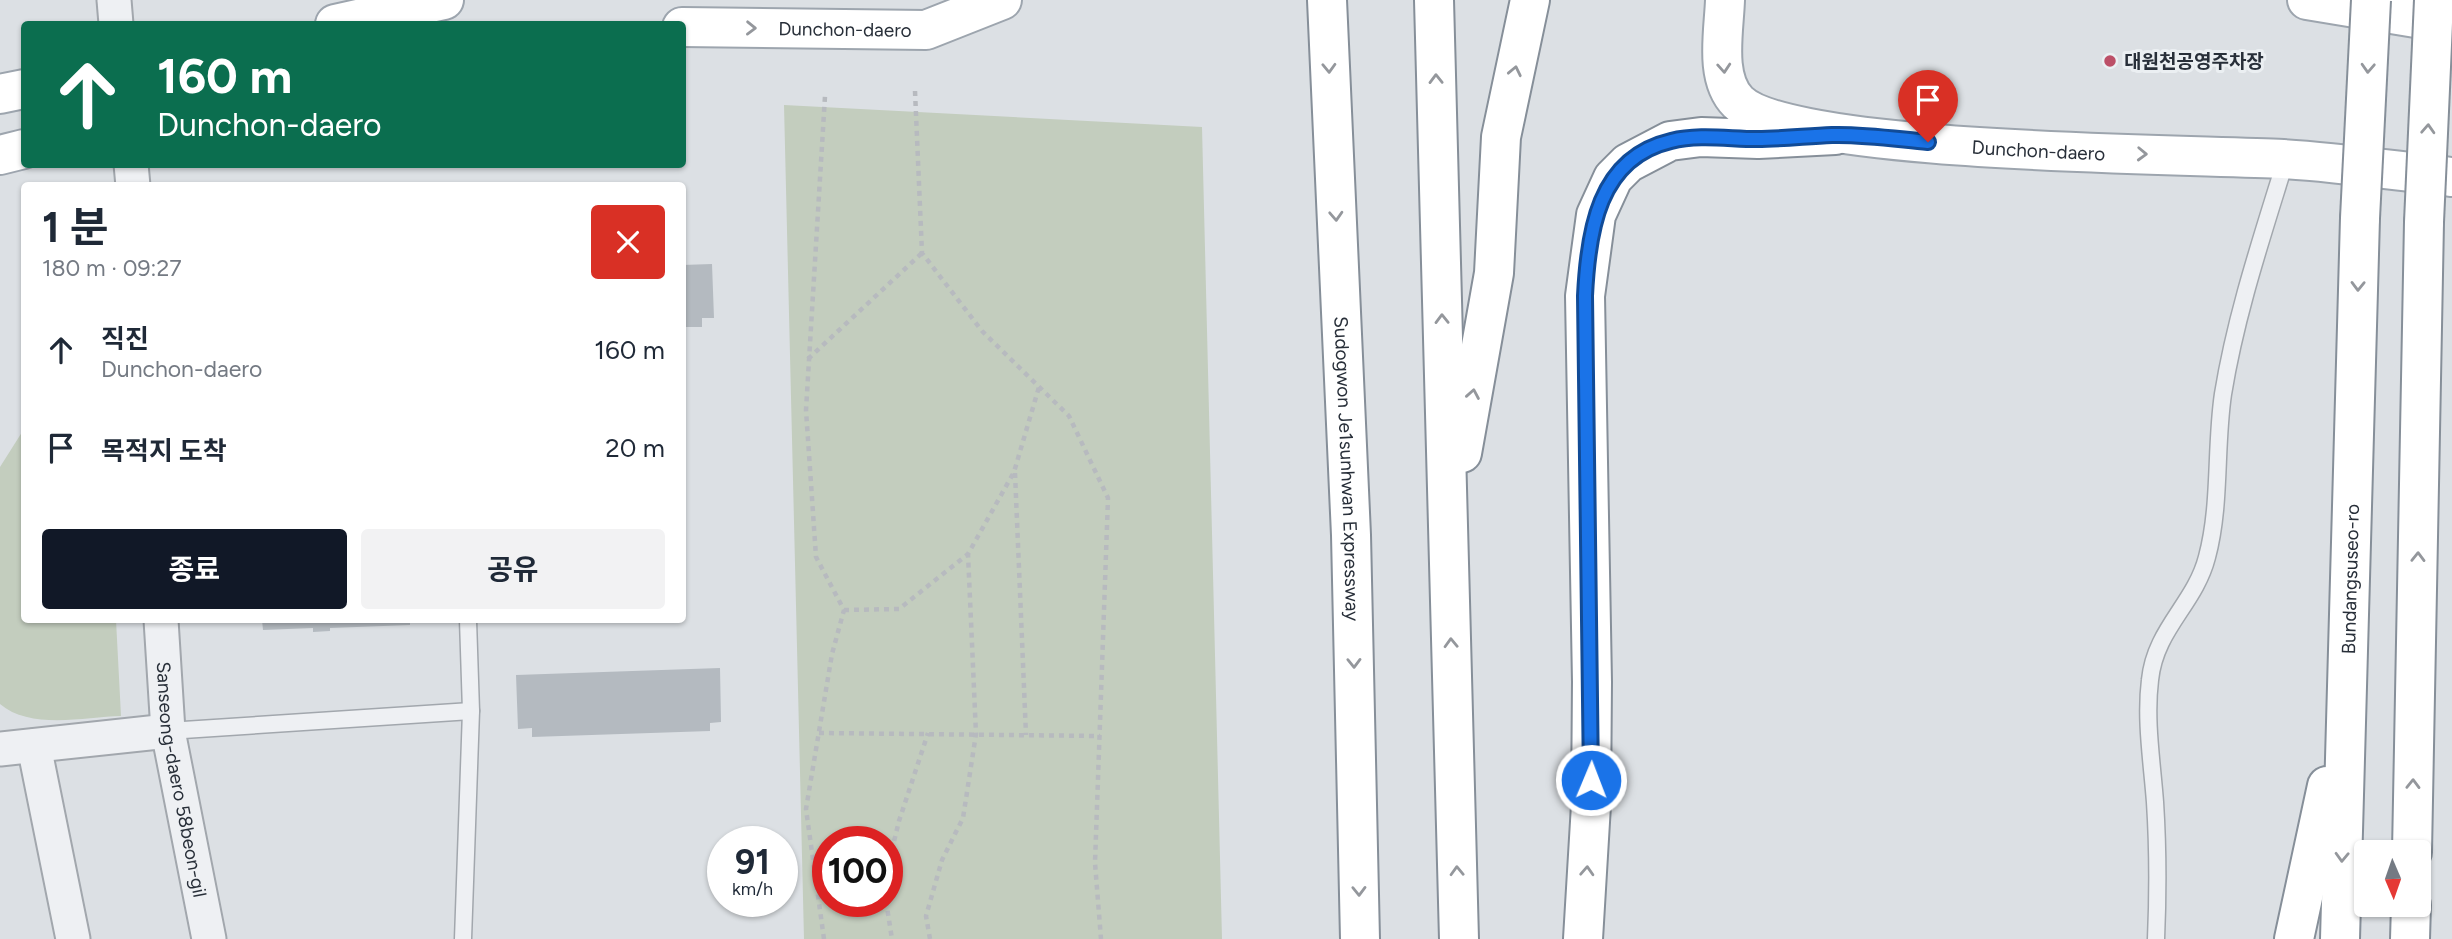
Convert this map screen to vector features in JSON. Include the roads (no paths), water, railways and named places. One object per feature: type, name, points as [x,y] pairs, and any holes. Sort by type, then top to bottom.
[{"type":"main road","points":[[348,21],[443,0]]},
{"type":"main road","name":"Dunchon-daero","points":[[686,27],[926,30],[1002,0]]},
{"type":"main road","name":"Sudogwon Je1sunhwan Expressway","points":[[1327,0],[1351,536],[1360,939]]},
{"type":"main road","points":[[1434,0],[1460,939]]},
{"type":"main road","points":[[1448,534],[1494,273],[1501,137],[1530,0]]},
{"type":"main road","name":"Dunchon-daero","points":[[1725,0],[1724,69],[1731,93],[1751,111],[1835,135],[2045,150],[2286,159],[2452,177]]},
{"type":"main road","points":[[2307,0],[2452,24]]},
{"type":"main road","name":"Bundangsuseo-ro","points":[[2340,939],[2360,218],[2371,0]]},
{"type":"main road","points":[[2412,840],[2424,222],[2434,0]]},
{"type":"main road","points":[[0,94],[21,90]]},
{"type":"main road","points":[[1583,939],[1591,805],[1592,682],[1585,296],[1596,215],[1613,178],[1628,163],[1670,141],[1701,137],[1758,139],[1835,135]]},
{"type":"main road","points":[[0,155],[21,150]]},
{"type":"main road","points":[[2294,939],[2348,692]]},
{"type":"main road","points":[[2410,939],[2411,917]]},
{"type":"street","points":[[114,0],[116,21]]},
{"type":"street","name":"Sanseong-daero 58beon-gil","points":[[161,623],[168,732],[209,939]]},
{"type":"street","points":[[0,749],[168,732]]},
{"type":"street","points":[[34,746],[73,939]]},
{"type":"lane","points":[[2156,939],[2159,863],[2148,703],[2152,663],[2156,648],[2198,582],[2207,560],[2213,533],[2222,401],[2230,351],[2241,303],[2286,159]]},
{"type":"lane","points":[[463,939],[471,711],[468,623]]},
{"type":"lane","points":[[168,732],[471,711]]},
{"type":"place","name":"대원천공영주차장","points":[[2110,61]]}]
